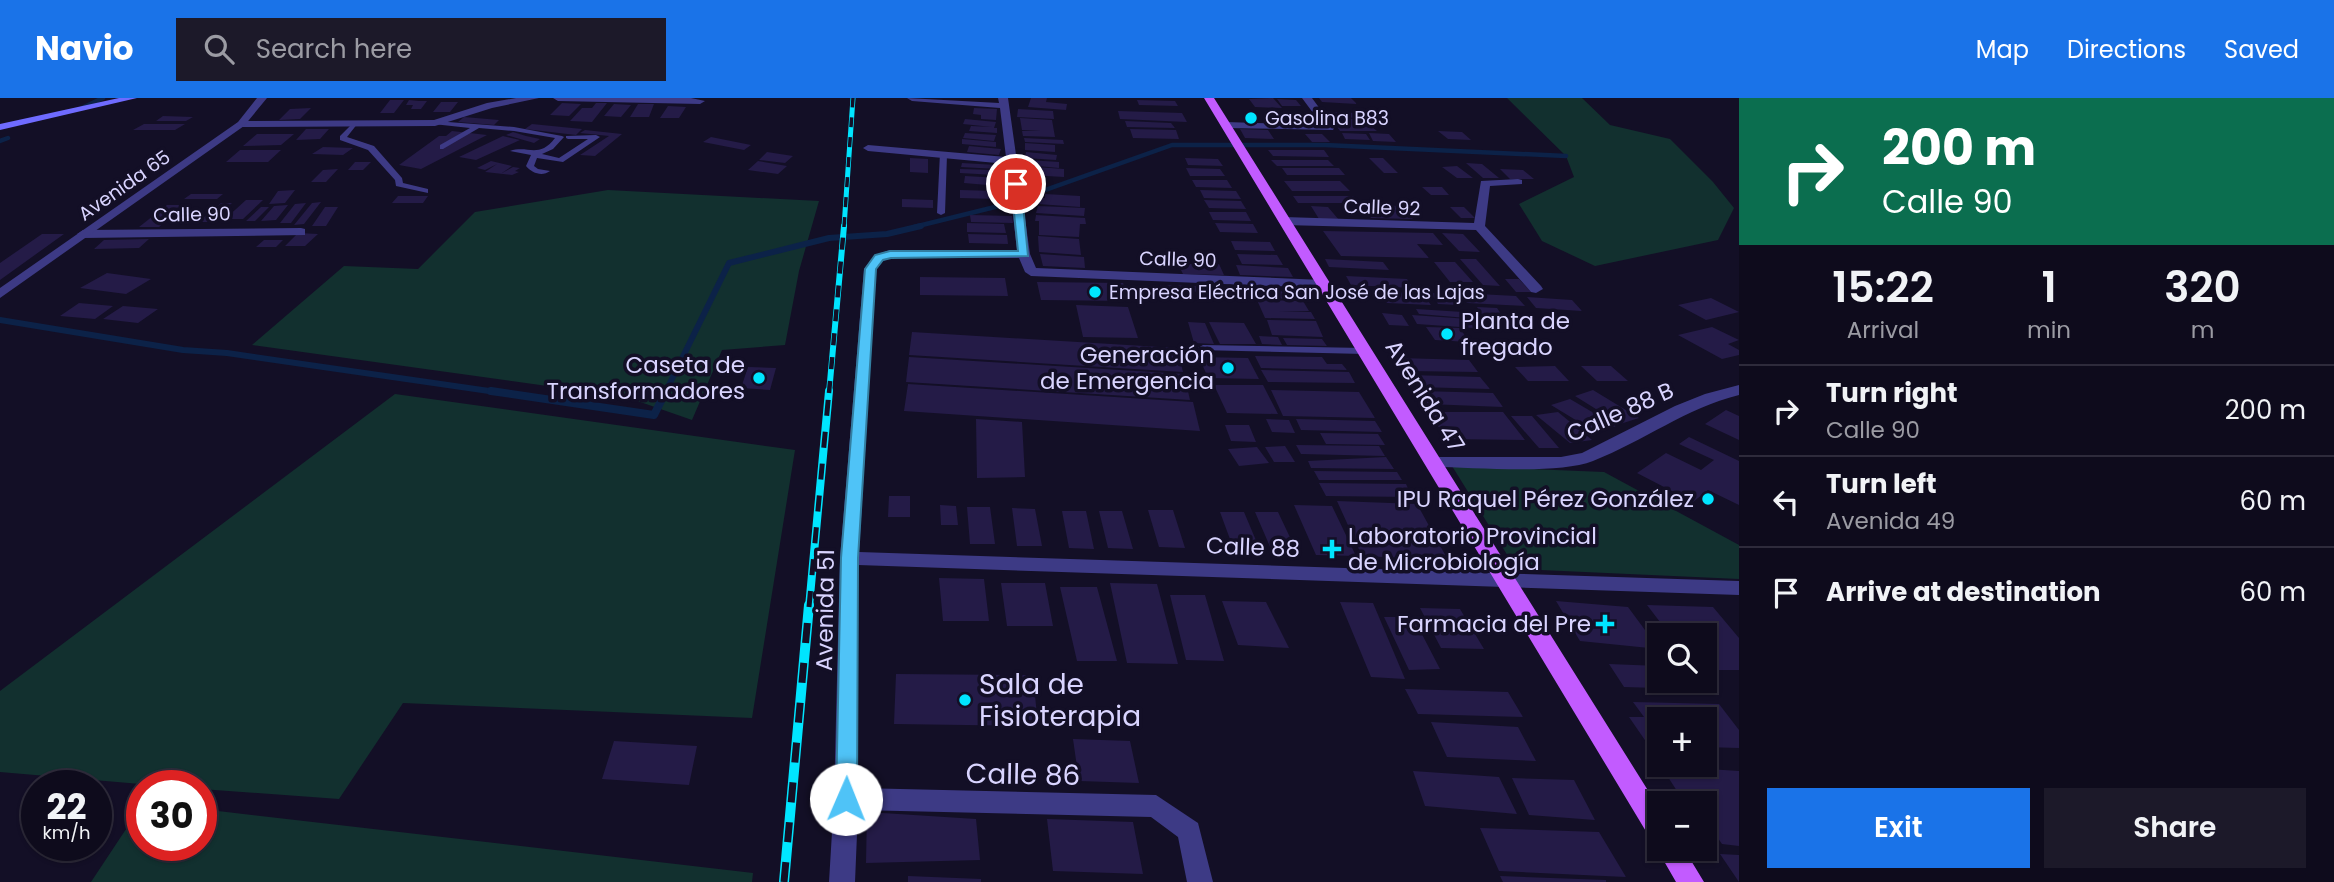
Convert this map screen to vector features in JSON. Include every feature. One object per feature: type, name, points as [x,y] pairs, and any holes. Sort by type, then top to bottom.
[{"type":"main road","points":[[0,127],[132,98]]},
{"type":"main road","name":"Avenida 47","points":[[1209,98],[1647,811]]},
{"type":"main road","points":[[1678,861],[1691,882]]},
{"type":"street","name":"Avenida 65","points":[[0,294],[241,124],[262,98]]},
{"type":"street","points":[[241,124],[435,123],[490,105],[534,98]]},
{"type":"street","points":[[558,98],[700,101]]},
{"type":"street","points":[[912,98],[1003,102],[1024,254]]},
{"type":"street","points":[[1226,125],[1329,128],[1307,98]]},
{"type":"street","points":[[868,148],[1013,161]]},
{"type":"street","points":[[1518,182],[1485,183],[1479,227],[1536,289]]},
{"type":"street","name":"Calle 92","points":[[1284,221],[1479,227]]},
{"type":"street","name":"Calle 90","points":[[83,234],[300,232]]},
{"type":"street","name":"Avenida 51","points":[[842,882],[846,799],[849,558],[870,269],[879,258],[890,254],[1024,254]]},
{"type":"street","name":"Calle 90","points":[[1024,254],[1031,272],[1323,284]]},
{"type":"street","name":"Calle 88 B","points":[[1433,462],[1561,462],[1587,457],[1681,409],[1710,397],[1739,390]]},
{"type":"street","name":"Calle 88","points":[[849,558],[1739,588]]},
{"type":"street","name":"Calle 86","points":[[846,799],[1156,806],[1189,831],[1200,882]]},
{"type":"lane","points":[[355,123],[343,138],[370,148],[399,180],[399,184],[425,191]]},
{"type":"lane","points":[[435,123],[560,137],[553,148],[535,155],[530,166],[536,171],[546,171]]},
{"type":"lane","points":[[443,147],[477,126]]},
{"type":"lane","points":[[514,151],[560,160],[596,137],[568,137]]},
{"type":"lane","points":[[940,212],[943,155]]},
{"type":"lane","points":[[1203,348],[1364,351]]},
{"type":"green space","points":[[1507,98],[1582,98],[1610,125],[1670,139],[1713,182],[1734,208],[1718,240],[1595,266],[1542,241],[1519,204],[1574,177],[1566,156]]},
{"type":"green space","points":[[608,190],[819,201],[799,271],[785,345],[722,350],[692,420],[626,397],[252,345],[344,266],[418,269],[475,212]]},
{"type":"green space","points":[[395,394],[795,450],[752,718],[403,703],[339,799],[217,790],[217,770],[126,770],[126,783],[112,782],[112,770],[21,770],[21,774],[0,772],[0,691]]},
{"type":"green space","points":[[1452,466],[1604,472],[1739,545],[1739,579],[1516,569]]},
{"type":"green space","points":[[217,811],[753,873],[752,882],[91,882],[105,861],[112,861],[112,850],[126,829],[126,861],[217,861]]},
{"type":"building","points":[[1031,98],[1047,98],[1046,102],[1067,104],[1066,110],[1028,107]]},
{"type":"building","points":[[1273,98],[1282,108],[1255,107],[1249,99]]},
{"type":"building","points":[[1319,98],[1351,98],[1357,104],[1322,102]]},
{"type":"building","points":[[1277,99],[1296,100],[1301,106],[1282,106]]},
{"type":"building","points":[[390,100],[404,100],[394,113],[380,113]]},
{"type":"building","points":[[409,100],[427,101],[421,109],[411,109],[413,105],[406,105]]},
{"type":"building","points":[[1137,100],[1175,101],[1178,106],[1139,105]]},
{"type":"building","points":[[441,102],[458,102],[450,112],[433,112]]},
{"type":"building","points":[[562,103],[581,104],[569,116],[550,115]]},
{"type":"building","points":[[596,103],[607,103],[592,122],[570,121],[582,108],[592,108]]},
{"type":"building","points":[[614,104],[631,105],[621,117],[604,116]]},
{"type":"building","points":[[638,104],[654,104],[649,117],[630,117]]},
{"type":"building","points":[[668,106],[686,107],[679,118],[660,118]]},
{"type":"building","points":[[311,108],[300,119],[279,120],[290,109]]},
{"type":"building","points":[[974,108],[997,109],[996,120],[981,119],[981,115],[973,114]]},
{"type":"building","points":[[1018,109],[1053,111],[1054,119],[1017,117]]},
{"type":"building","points":[[1118,111],[1182,113],[1187,122],[1120,119]]},
{"type":"building","points":[[1329,112],[1356,113],[1360,118],[1333,117]]},
{"type":"building","points":[[163,116],[193,117],[186,121],[156,121]]},
{"type":"building","points":[[464,117],[499,120],[494,125],[458,122]]},
{"type":"building","points":[[1020,118],[1052,120],[1055,137],[1023,136],[1022,131],[1041,131],[1022,130]]},
{"type":"building","points":[[1331,118],[1362,119],[1377,131],[1340,131]]},
{"type":"building","points":[[965,119],[996,122],[994,128],[997,128],[997,133],[969,131],[971,126],[992,127],[963,124]]},
{"type":"building","points":[[1125,121],[1171,123],[1175,128],[1127,127]]},
{"type":"building","points":[[144,124],[185,124],[175,130],[133,130]]},
{"type":"building","points":[[532,124],[582,129],[576,135],[525,129]]},
{"type":"building","points":[[306,129],[329,129],[320,139],[296,140]]},
{"type":"building","points":[[1130,129],[1176,130],[1179,139],[1133,138]]},
{"type":"building","points":[[1240,129],[1268,130],[1274,139],[1245,138]]},
{"type":"building","points":[[585,130],[622,134],[595,156],[580,155],[609,136],[580,133]]},
{"type":"building","points":[[452,131],[487,135],[421,169],[399,165],[439,136],[446,136]]},
{"type":"building","points":[[1438,131],[1462,132],[1471,140],[1448,139]]},
{"type":"building","points":[[513,132],[540,139],[534,143],[506,135]]},
{"type":"building","points":[[965,133],[996,135],[994,141],[963,138]]},
{"type":"building","points":[[1342,133],[1366,134],[1370,140],[1345,139]]},
{"type":"building","points":[[1369,133],[1389,134],[1396,142],[1373,141]]},
{"type":"building","points":[[257,134],[294,134],[281,145],[243,146]]},
{"type":"building","points":[[1305,134],[1322,134],[1330,142],[1312,142]]},
{"type":"building","points":[[503,136],[520,140],[476,160],[459,157]]},
{"type":"building","points":[[711,137],[751,145],[744,150],[703,142]]},
{"type":"building","points":[[1024,138],[1063,140],[1064,144],[1025,142]]},
{"type":"building","points":[[962,139],[996,142],[996,147],[962,144]]},
{"type":"building","points":[[1025,143],[1055,145],[1055,152],[1025,150]]},
{"type":"building","points":[[969,146],[1001,149],[999,155],[967,152]]},
{"type":"building","points":[[323,147],[353,148],[343,155],[312,154]]},
{"type":"building","points":[[240,150],[281,150],[268,162],[226,162]]},
{"type":"building","points":[[1268,150],[1324,150],[1329,157],[1273,156]]},
{"type":"building","points":[[767,152],[793,156],[785,163],[759,160]]},
{"type":"building","points":[[1026,152],[1057,155],[1056,160],[1025,158]]},
{"type":"building","points":[[910,158],[928,159],[928,173],[910,172]]},
{"type":"building","points":[[1185,158],[1218,159],[1223,166],[1188,165]]},
{"type":"building","points":[[1369,158],[1383,158],[1398,173],[1384,173]]},
{"type":"building","points":[[1028,160],[1059,162],[1059,168],[1026,165]]},
{"type":"building","points":[[1271,160],[1328,160],[1334,166],[1277,166]]},
{"type":"building","points":[[491,161],[512,166],[502,173],[513,167],[520,168],[515,171],[519,172],[512,175],[485,172],[497,164],[485,170],[477,168]]},
{"type":"building","points":[[758,161],[787,166],[778,174],[748,170]]},
{"type":"building","points":[[355,162],[371,162],[363,170],[348,170]]},
{"type":"building","points":[[962,163],[997,165],[997,169],[961,167]]},
{"type":"building","points":[[1466,163],[1482,164],[1499,178],[1483,178]]},
{"type":"building","points":[[1457,166],[1473,178],[1457,178],[1442,167]]},
{"type":"building","points":[[1186,168],[1220,169],[1225,176],[1190,176]]},
{"type":"building","points":[[1282,168],[1339,168],[1345,175],[1287,175]]},
{"type":"building","points":[[338,169],[326,182],[311,182],[323,170]]},
{"type":"building","points":[[960,169],[996,170],[995,175],[960,173]]},
{"type":"building","points":[[1029,169],[1064,169],[1064,177],[1029,175]]},
{"type":"building","points":[[1500,169],[1523,170],[1534,179],[1510,179]]},
{"type":"building","points":[[965,176],[1000,178],[999,186],[964,183]]},
{"type":"building","points":[[1192,180],[1227,180],[1232,188],[1196,187]]},
{"type":"building","points":[[1284,181],[1340,181],[1350,191],[1292,191]]},
{"type":"building","points":[[1422,187],[1442,187],[1449,195],[1431,195]]},
{"type":"building","points":[[295,190],[285,203],[269,204],[278,191]]},
{"type":"building","points":[[960,190],[995,191],[997,199],[960,198]]},
{"type":"building","points":[[1200,190],[1236,191],[1241,199],[1204,198]]},
{"type":"building","points":[[191,194],[223,194],[217,199],[184,199]]},
{"type":"building","points":[[1045,194],[1080,196],[1080,207],[1038,204],[1038,197],[1045,198]]},
{"type":"building","points":[[398,196],[428,196],[423,203],[392,203]]},
{"type":"building","points":[[1293,196],[1353,196],[1359,203],[1298,203]]},
{"type":"building","points":[[902,199],[933,200],[933,208],[902,207]]},
{"type":"building","points":[[246,200],[263,200],[243,219],[225,219]]},
{"type":"building","points":[[1204,200],[1241,201],[1246,209],[1209,208]]},
{"type":"building","points":[[321,202],[304,224],[294,225],[312,203]]},
{"type":"building","points":[[221,203],[232,203],[210,222],[198,222]]},
{"type":"building","points":[[306,203],[291,223],[280,223],[295,204]]},
{"type":"building","points":[[167,205],[186,205],[159,227],[139,227]]},
{"type":"building","points":[[288,205],[276,220],[261,221],[274,206]]},
{"type":"building","points":[[1360,205],[1402,206],[1413,219],[1371,218]]},
{"type":"building","points":[[1038,206],[1085,208],[1084,216],[1036,213]]},
{"type":"building","points":[[1311,206],[1328,207],[1339,220],[1319,219]]},
{"type":"building","points":[[261,207],[269,207],[255,221],[246,221]]},
{"type":"building","points":[[325,207],[338,207],[326,226],[312,226]]},
{"type":"building","points":[[1450,207],[1464,207],[1475,218],[1461,218]]},
{"type":"building","points":[[1209,212],[1246,212],[1251,221],[1213,220]]},
{"type":"building","points":[[970,215],[1012,216],[1013,223],[971,222]]},
{"type":"building","points":[[1036,215],[1085,218],[1086,224],[1080,224],[1079,237],[1039,235]]},
{"type":"building","points":[[967,223],[1004,224],[1006,233],[967,232]]},
{"type":"building","points":[[1215,223],[1253,224],[1258,233],[1220,232]]},
{"type":"building","points":[[1323,231],[1433,233],[1443,245],[1417,244],[1429,258],[1341,256]]},
{"type":"building","points":[[298,233],[318,234],[305,246],[285,246]]},
{"type":"building","points":[[1442,233],[1463,234],[1480,252],[1459,251]]},
{"type":"building","points":[[42,234],[64,234],[0,280],[0,263]]},
{"type":"building","points":[[968,234],[1007,235],[1008,244],[969,243]]},
{"type":"building","points":[[1038,236],[1079,239],[1081,255],[1039,252]]},
{"type":"building","points":[[149,239],[139,248],[94,249],[104,240]]},
{"type":"building","points":[[264,240],[283,240],[276,247],[256,247]]},
{"type":"building","points":[[1231,241],[1270,242],[1275,251],[1235,250]]},
{"type":"building","points":[[1040,254],[1084,257],[1085,268],[1043,266]]},
{"type":"building","points":[[1237,254],[1277,255],[1283,265],[1242,264]]},
{"type":"building","points":[[1325,259],[1383,262],[1389,270],[1329,267]]},
{"type":"building","points":[[1460,259],[1476,259],[1500,286],[1483,285]]},
{"type":"building","points":[[1434,262],[1455,262],[1473,282],[1450,282]]},
{"type":"building","points":[[1178,264],[1219,264],[1224,275],[1183,274]]},
{"type":"building","points":[[1236,265],[1288,268],[1293,277],[1240,275]]},
{"type":"building","points":[[107,273],[151,279],[126,294],[80,288]]},
{"type":"building","points":[[1346,276],[1407,279],[1413,288],[1351,285]]},
{"type":"building","points":[[920,277],[1005,278],[1008,296],[920,295]]},
{"type":"building","points":[[1505,279],[1519,279],[1531,292],[1516,292]]},
{"type":"building","points":[[1037,282],[1123,283],[1130,301],[1041,300]]},
{"type":"building","points":[[1159,285],[1200,286],[1202,292],[1161,290]]},
{"type":"building","points":[[1205,287],[1244,288],[1248,298],[1208,296]]},
{"type":"building","points":[[1256,290],[1298,292],[1302,299],[1260,298]]},
{"type":"building","points":[[1379,292],[1422,293],[1431,305],[1387,303]]},
{"type":"building","points":[[1431,293],[1450,294],[1458,305],[1438,304]]},
{"type":"building","points":[[1459,293],[1516,296],[1525,306],[1467,303]]},
{"type":"building","points":[[1527,297],[1572,300],[1582,311],[1536,308]]},
{"type":"building","points":[[1711,298],[1739,312],[1706,320],[1678,305]]},
{"type":"building","points":[[1257,300],[1303,301],[1309,311],[1279,311],[1311,312],[1315,319],[1265,318]]},
{"type":"building","points":[[79,303],[113,306],[95,319],[60,316]]},
{"type":"building","points":[[1076,305],[1128,307],[1138,338],[1083,337]]},
{"type":"building","points":[[123,306],[158,309],[138,323],[103,319]]},
{"type":"building","points":[[1477,307],[1497,308],[1501,314],[1481,314]]},
{"type":"building","points":[[1416,309],[1463,312],[1467,318],[1419,314]]},
{"type":"building","points":[[1382,313],[1402,315],[1409,326],[1389,325]]},
{"type":"building","points":[[1412,315],[1469,319],[1474,328],[1417,324]]},
{"type":"building","points":[[1267,320],[1316,321],[1323,337],[1272,335]]},
{"type":"building","points":[[1188,322],[1205,323],[1214,344],[1194,343]]},
{"type":"building","points":[[1209,322],[1244,323],[1256,344],[1220,344]]},
{"type":"building","name":"Planta de fregado","points":[[1426,327],[1460,328],[1469,342],[1435,340]]},
{"type":"building","points":[[1712,327],[1739,340],[1728,344],[1739,350],[1739,355],[1722,359],[1678,335]]},
{"type":"building","points":[[912,332],[1177,348],[1183,372],[909,355]]},
{"type":"building","points":[[1259,336],[1278,337],[1282,345],[1262,344]]},
{"type":"building","points":[[1283,338],[1322,339],[1327,346],[1287,345]]},
{"type":"building","points":[[1255,356],[1322,357],[1327,364],[1342,364],[1347,370],[1261,368]]},
{"type":"building","points":[[909,357],[1184,374],[1190,400],[906,382]]},
{"type":"building","name":"Generación de Emergencia","points":[[1199,357],[1248,358],[1259,379],[1208,378]]},
{"type":"building","points":[[1399,358],[1469,360],[1478,372],[1407,371]]},
{"type":"building","points":[[1555,366],[1569,381],[1528,381],[1515,367]]},
{"type":"building","points":[[1581,366],[1611,366],[1628,381],[1597,381]]},
{"type":"building","name":"Caseta de Transformadores","points":[[748,367],[776,368],[770,390],[741,388]]},
{"type":"building","points":[[1261,370],[1349,372],[1355,383],[1268,382]]},
{"type":"building","points":[[1409,375],[1480,377],[1490,389],[1417,387]]},
{"type":"building","points":[[908,384],[1193,402],[1200,431],[904,411]]},
{"type":"building","points":[[1214,385],[1263,385],[1278,414],[1227,413]]},
{"type":"building","points":[[1271,390],[1359,392],[1375,418],[1283,416]]},
{"type":"building","points":[[1593,390],[1639,418],[1620,424],[1575,396]]},
{"type":"building","points":[[1420,391],[1493,393],[1503,407],[1428,404]]},
{"type":"building","points":[[1570,399],[1616,426],[1597,433],[1551,405]]},
{"type":"building","points":[[1726,410],[1739,416],[1739,440],[1705,424]]},
{"type":"building","points":[[1427,412],[1503,412],[1525,440],[1448,439]]},
{"type":"building","points":[[1558,412],[1592,440],[1570,443],[1536,415]]},
{"type":"building","points":[[1511,416],[1532,416],[1559,448],[1539,448]]},
{"type":"building","points":[[976,419],[1022,422],[1025,477],[977,478]]},
{"type":"building","points":[[1266,419],[1289,420],[1295,433],[1272,432]]},
{"type":"building","points":[[1296,419],[1375,421],[1382,432],[1301,430]]},
{"type":"building","points":[[1225,425],[1249,425],[1256,442],[1231,441]]},
{"type":"building","points":[[1320,433],[1378,434],[1385,445],[1326,444]]},
{"type":"building","points":[[1689,437],[1739,461],[1739,505],[1708,490],[1693,502],[1637,473],[1666,453],[1701,470],[1714,460],[1679,444]]},
{"type":"building","points":[[1296,445],[1379,446],[1385,456],[1301,454]]},
{"type":"building","points":[[1285,446],[1295,462],[1274,462],[1265,447]]},
{"type":"building","points":[[1257,447],[1269,463],[1239,466],[1228,449]]},
{"type":"building","points":[[1386,457],[1394,469],[1311,468],[1308,461]]},
{"type":"building","points":[[1314,471],[1397,472],[1402,480],[1319,480]]},
{"type":"building","points":[[1319,483],[1406,484],[1412,497],[1326,496]]},
{"type":"building","points":[[889,496],[910,496],[910,517],[888,517]]},
{"type":"building","name":"Laboratorio Provincial de Microbiología","points":[[1337,501],[1417,504],[1448,560],[1362,556]]},
{"type":"building","points":[[940,505],[956,506],[958,525],[941,525]]},
{"type":"building","points":[[1294,505],[1332,506],[1356,556],[1316,555]]},
{"type":"building","points":[[967,507],[990,507],[995,544],[970,544]]},
{"type":"building","points":[[1012,508],[1035,509],[1042,546],[1017,546]]},
{"type":"building","points":[[1148,510],[1173,510],[1185,548],[1159,547]]},
{"type":"building","points":[[1062,511],[1086,511],[1094,549],[1069,548]]},
{"type":"building","points":[[1099,511],[1122,511],[1133,549],[1108,548]]},
{"type":"building","points":[[1220,512],[1244,512],[1260,550],[1234,550]]},
{"type":"building","points":[[1255,512],[1278,512],[1296,550],[1271,549]]},
{"type":"building","points":[[939,578],[984,579],[989,621],[943,621]]},
{"type":"building","points":[[1001,583],[1045,583],[1053,626],[1007,626]]},
{"type":"building","points":[[1110,583],[1157,584],[1178,664],[1127,663]]},
{"type":"building","points":[[1060,587],[1097,587],[1117,661],[1077,661]]},
{"type":"building","points":[[1170,595],[1205,595],[1224,661],[1186,660]]},
{"type":"building","points":[[1222,601],[1266,602],[1289,648],[1238,645]]},
{"type":"building","name":"Farmacia del Pre","points":[[1556,601],[1628,607],[1647,633],[1647,648],[1580,641]]},
{"type":"building","points":[[1340,602],[1373,603],[1405,679],[1371,677]]},
{"type":"building","points":[[1647,605],[1713,607],[1739,638],[1739,670],[1717,670],[1717,623],[1661,623]]},
{"type":"building","points":[[1420,608],[1460,609],[1484,649],[1441,648]]},
{"type":"building","points":[[1384,617],[1413,617],[1440,669],[1409,670]]},
{"type":"building","points":[[1609,664],[1647,666],[1647,688],[1624,687]]},
{"type":"building","name":"Sala de Fisioterapia","points":[[896,674],[1033,675],[1038,726],[894,724]]},
{"type":"building","points":[[1405,689],[1508,692],[1523,717],[1418,714]]},
{"type":"building","points":[[1633,702],[1719,704],[1739,730],[1739,748],[1717,747],[1717,707],[1647,707],[1647,743],[1629,717],[1644,717]]},
{"type":"building","points":[[1431,722],[1518,727],[1536,761],[1447,757]]},
{"type":"building","points":[[1073,739],[1130,741],[1139,783],[1079,781]]},
{"type":"building","points":[[614,741],[697,746],[689,785],[602,779]]},
{"type":"building","points":[[1717,770],[1739,771],[1739,846],[1722,844],[1717,837],[1717,791],[1677,791],[1668,777],[1717,777]]},
{"type":"building","points":[[1413,771],[1499,777],[1517,814],[1425,806]]},
{"type":"building","points":[[1512,778],[1574,780],[1595,820],[1529,815]]},
{"type":"building","points":[[867,812],[976,819],[980,860],[866,863]]},
{"type":"building","points":[[1047,819],[1133,822],[1143,874],[1053,871]]},
{"type":"building","points":[[1480,828],[1599,832],[1626,877],[1499,871]]},
{"type":"building","points":[[1720,854],[1739,855],[1739,882]]},
{"type":"building","points":[[908,876],[981,879],[981,882],[908,882]]},
{"type":"building","points":[[1500,876],[1606,880],[1606,882],[1503,882]]},
{"type":"waterway","points":[[82,108],[103,98]]},
{"type":"waterway","points":[[0,141],[8,138]]},
{"type":"waterway","points":[[914,227],[1003,205],[1172,145],[1325,145],[1566,156]]},
{"type":"waterway","points":[[665,393],[729,263],[829,238],[887,234],[921,226]]},
{"type":"waterway","points":[[0,320],[183,350],[227,353],[503,393]]},
{"type":"waterway","points":[[491,391],[654,415],[665,393]]},
{"type":"railway","points":[[844,227],[853,98]]},
{"type":"railway","points":[[829,393],[844,226]]},
{"type":"railway","points":[[809,607],[829,391]]},
{"type":"railway","points":[[784,882],[809,605]]},
{"type":"place","name":"Gasolina B83","points":[[1251,118]]},
{"type":"place","name":"Empresa Eléctrica San José de las Lajas","points":[[1095,292]]},
{"type":"place","name":"Planta de fregado","points":[[1447,334]]},
{"type":"place","name":"Generación de Emergencia","points":[[1228,368]]},
{"type":"place","name":"Caseta de Transformadores","points":[[759,378]]},
{"type":"place","name":"IPU Raquel Pérez González","points":[[1708,499]]},
{"type":"place","name":"Laboratorio Provincial de Microbiología","points":[[1332,549]]},
{"type":"place","name":"Farmacia del Pre","points":[[1605,624]]},
{"type":"place","name":"Sala de Fisioterapia","points":[[965,700]]},
{"type":"route","points":[[846,799],[849,558],[870,269],[879,258],[890,254],[1024,254],[1016,184]]}]
